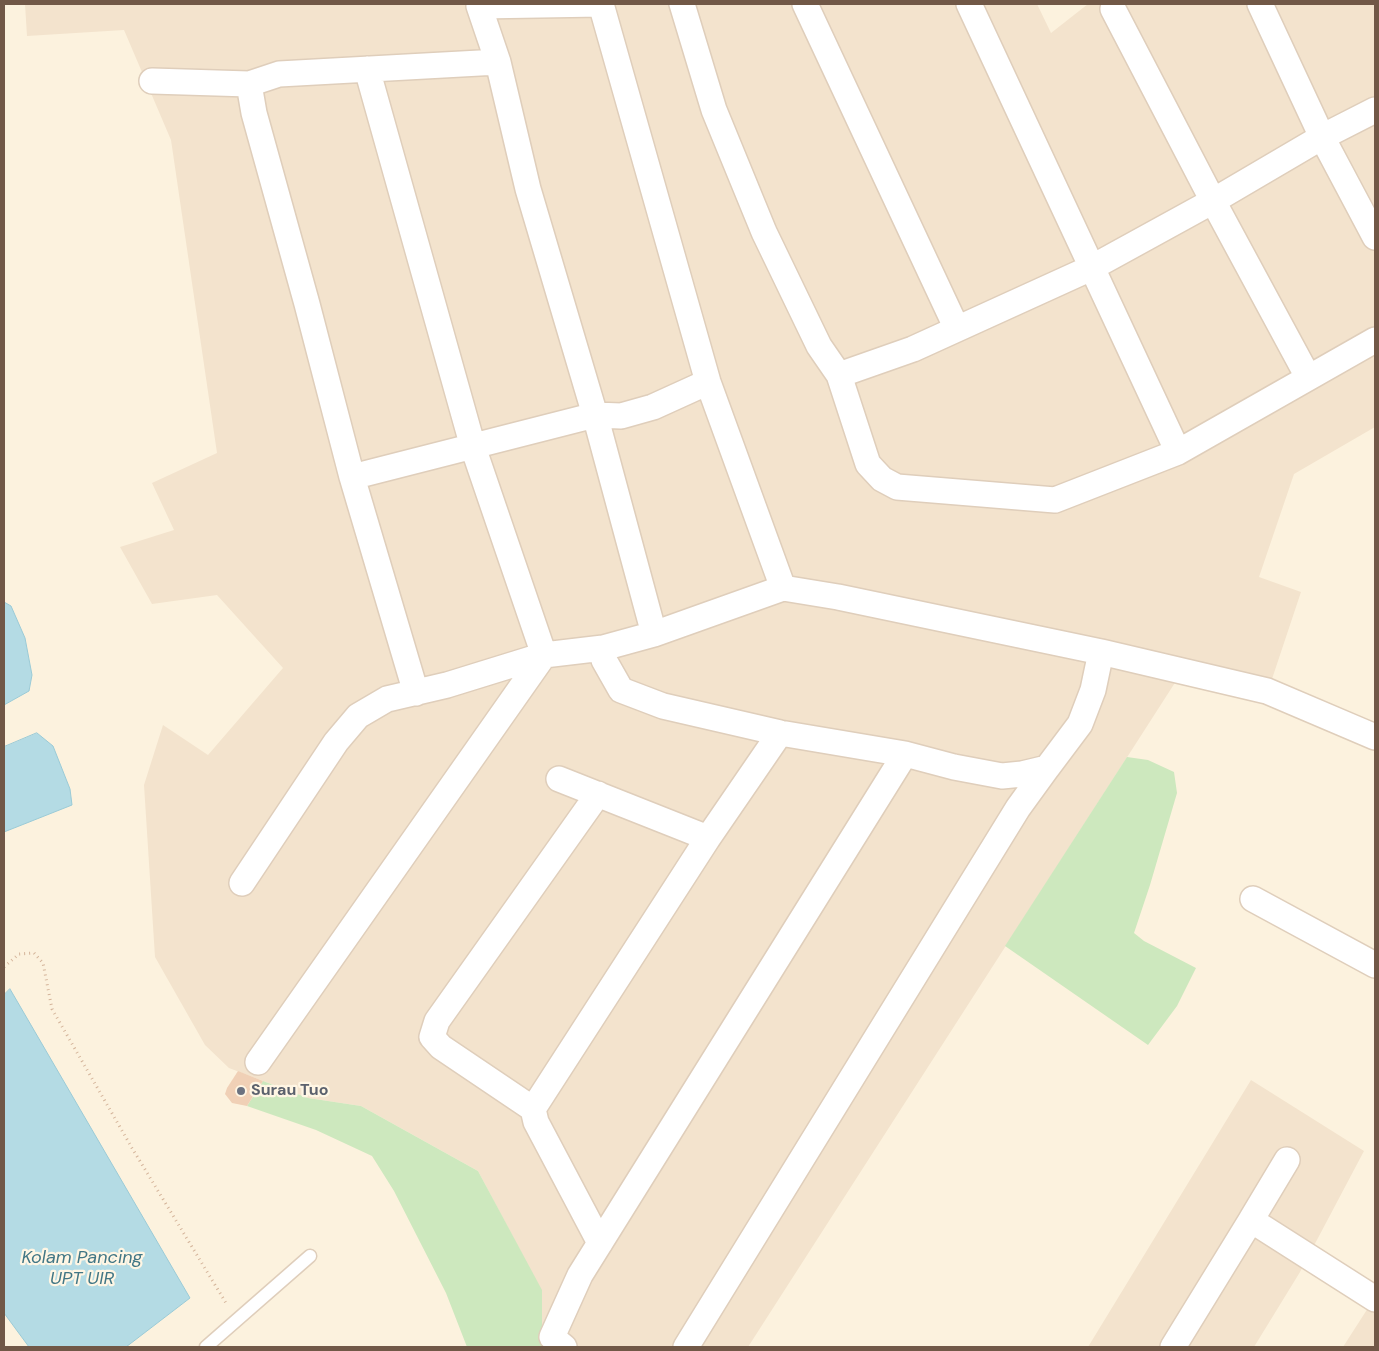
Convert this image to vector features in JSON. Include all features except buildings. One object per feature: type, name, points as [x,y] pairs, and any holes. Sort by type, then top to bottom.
[{"type":"street","points":[[654,634],[596,415],[528,189],[498,62],[479,6],[601,4],[708,382],[783,588]]},
{"type":"street","points":[[682,4],[714,110],[764,232],[820,346],[839,375],[868,464],[882,479],[898,487],[1055,500],[1178,452],[1375,340]]},
{"type":"street","points":[[805,4],[957,329]]},
{"type":"street","points":[[969,4],[1178,452]]},
{"type":"street","points":[[1260,4],[1322,138],[1375,237]]},
{"type":"street","points":[[1114,9],[1308,377]]},
{"type":"street","points":[[152,81],[249,84],[279,74],[498,62]]},
{"type":"street","points":[[367,69],[474,447],[544,655]]},
{"type":"street","points":[[249,84],[254,113],[307,304],[352,477],[416,693]]},
{"type":"street","points":[[839,375],[913,349],[1091,268],[1375,110]]},
{"type":"street","points":[[352,477],[596,415],[622,416],[652,407],[708,382]]},
{"type":"street","points":[[242,883],[336,742],[358,716],[387,699],[448,685],[544,655],[603,648],[654,634],[783,588],[1101,652],[1267,691],[1375,737]]},
{"type":"street","points":[[603,648],[604,660],[621,690],[663,706],[780,733],[905,754],[954,767],[1002,776],[1022,774],[1047,768]]},
{"type":"street","points":[[686,1347],[1013,816],[1080,724],[1093,690],[1101,652]]},
{"type":"street","points":[[258,1062],[544,655]]},
{"type":"street","points":[[533,1109],[708,838],[780,733]]},
{"type":"street","points":[[564,1347],[552,1337],[580,1275],[905,754]]},
{"type":"street","points":[[559,780],[708,838]]},
{"type":"street","points":[[598,794],[437,1021],[432,1037],[441,1047],[533,1109],[536,1122],[600,1243]]},
{"type":"street","points":[[1253,899],[1375,965]]},
{"type":"street","points":[[1173,1347],[1287,1160]]},
{"type":"street","points":[[1251,1220],[1375,1299]]},
{"type":"lane","points":[[206,1347],[310,1256]]},
{"type":"path","points":[[4,966],[20,954],[34,953],[43,963],[52,1009],[132,1148],[236,1321]]},
{"type":"shaded area","points":[[25,4],[1037,4],[1051,33],[1088,4],[1375,4],[1375,427],[1294,474],[1259,577],[1301,592],[1265,700],[1178,678],[748,1347],[542,1347],[541,1290],[478,1171],[361,1106],[308,1098],[229,1068],[205,1045],[155,957],[144,785],[163,725],[208,755],[283,668],[217,595],[152,604],[120,547],[174,530],[152,483],[217,453],[171,140],[124,30],[27,36]]},
{"type":"shaded area","points":[[1251,1080],[1364,1151],[1300,1272],[1254,1347],[1088,1347]]},
{"type":"shaded area","points":[[1368,1308],[1375,1313],[1375,1347],[1343,1347]]},
{"type":"green space","points":[[1127,757],[1148,760],[1174,772],[1177,793],[1134,933],[1144,941],[1196,968],[1177,1006],[1148,1045],[1005,946]]},
{"type":"green space","points":[[263,1081],[308,1098],[361,1106],[478,1171],[542,1290],[542,1347],[467,1347],[446,1293],[394,1191],[372,1156],[316,1130],[247,1106]]},
{"type":"water","points":[[4,602],[11,606],[25,638],[32,675],[29,691],[4,705]]},
{"type":"water","points":[[37,733],[53,746],[70,789],[72,805],[4,832],[4,747]]},
{"type":"water","name":"Kolam Pancing UPT UIR","points":[[10,989],[190,1298],[126,1347],[29,1347],[4,1313],[4,995]]},
{"type":"place","name":"Surau Tuo","points":[[241,1091]]}]
